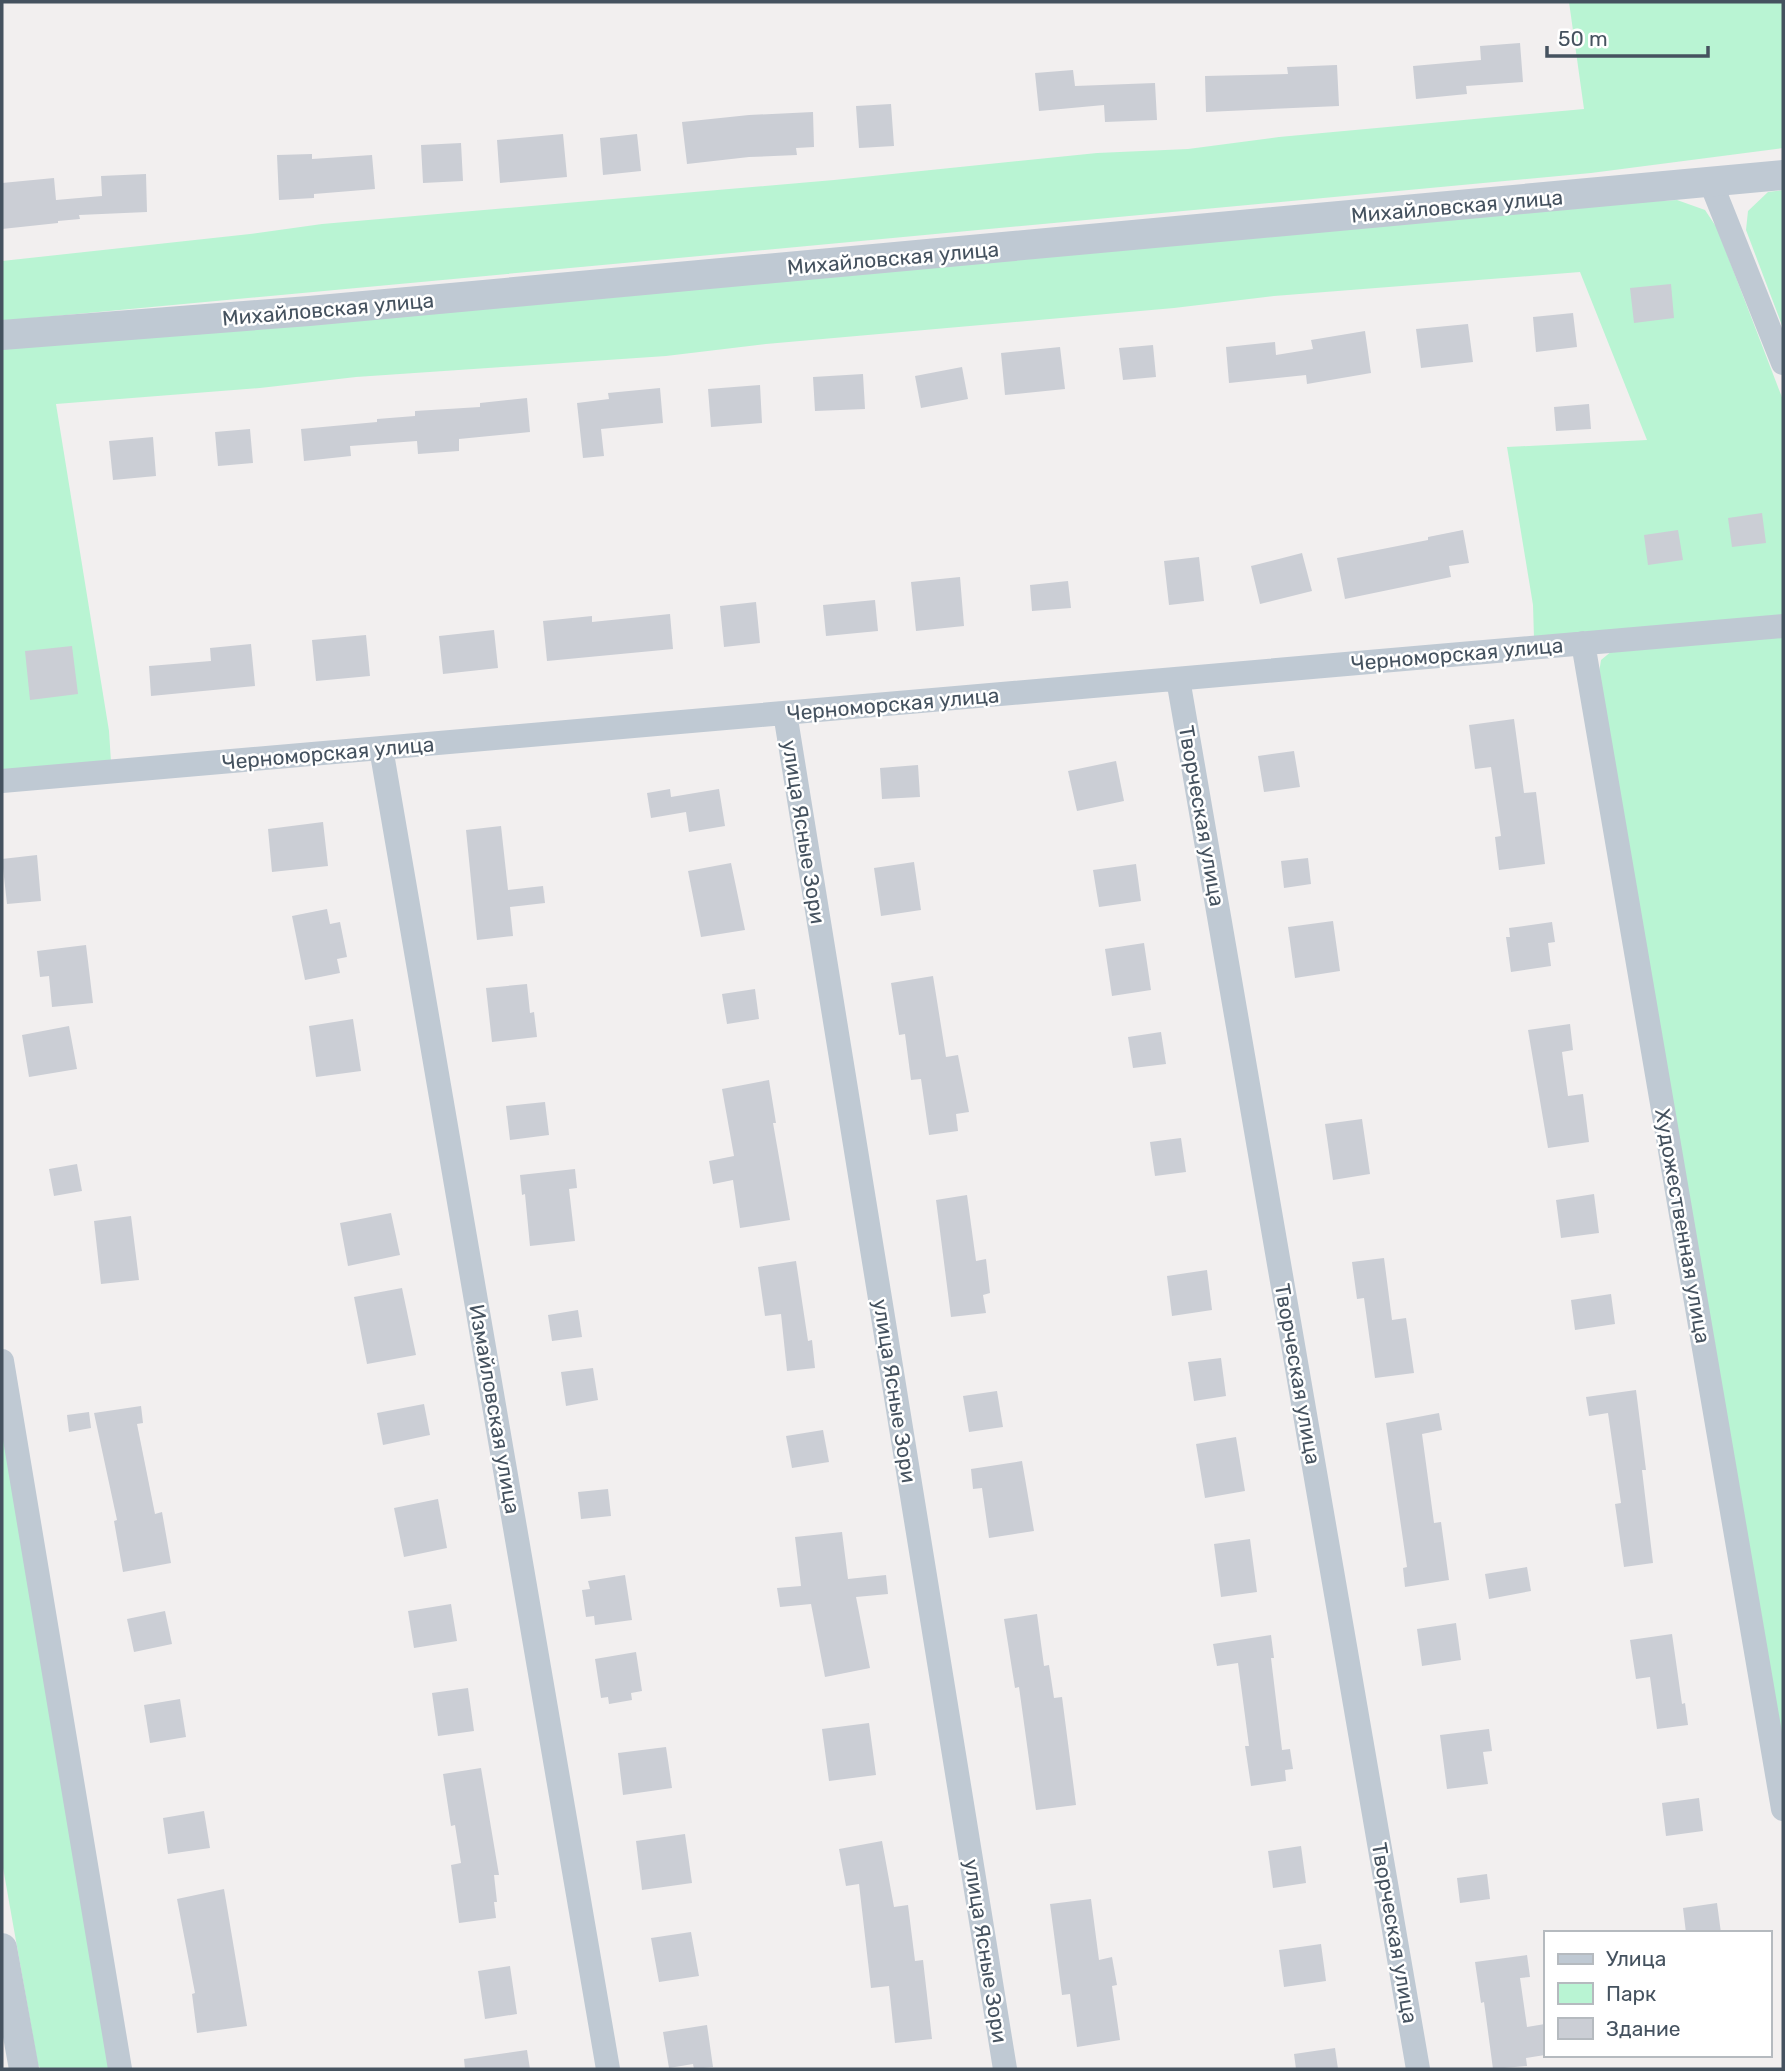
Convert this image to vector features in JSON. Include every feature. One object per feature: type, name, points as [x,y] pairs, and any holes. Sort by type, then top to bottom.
[{"type":"street","name":"Михайловская улица","points":[[2,335],[309,311],[1783,175]]},
{"type":"street","points":[[1711,183],[1783,363]]},
{"type":"street","name":"Черноморская улица","points":[[2,781],[1783,626]]},
{"type":"street","name":"Художественная улица","points":[[1583,643],[1783,1809]]},
{"type":"street","name":"Творческая улица","points":[[1178,679],[1418,2069]]},
{"type":"street","name":"улица Ясные Зори","points":[[785,713],[1005,2069]]},
{"type":"street","name":"Измайловская улица","points":[[381,748],[608,2069]]},
{"type":"street","points":[[2,1361],[120,2069]]},
{"type":"street","points":[[2,1948],[24,2069]]},
{"type":"green space","points":[[1569,2],[1783,2],[1783,148],[1591,173],[2,321],[2,261],[322,224],[834,180],[1097,153],[1188,149],[1279,137],[1584,109]]},
{"type":"green space","points":[[1783,190],[1783,328],[1746,230],[1748,211],[1768,192]]},
{"type":"green space","points":[[1677,200],[1705,210],[1717,228],[1783,400],[1783,616],[1534,638],[1533,605],[1507,447],[1647,440],[1580,272],[1274,296],[1174,308],[766,344],[666,356],[356,377],[260,388],[56,404],[109,731],[111,762],[2,771],[2,349],[1555,207]]},
{"type":"green space","points":[[1783,633],[1783,1782],[1598,679],[1601,660],[1618,646]]},
{"type":"green space","points":[[2,1406],[112,2069],[41,2069],[38,2065],[2,1862]]},
{"type":"building","points":[[1520,43],[1523,82],[1466,86],[1467,94],[1416,99],[1413,66],[1481,60],[1480,46]]},
{"type":"building","points":[[1337,65],[1339,106],[1206,112],[1205,76],[1288,74],[1287,67]]},
{"type":"building","points":[[1073,70],[1075,86],[1155,83],[1157,120],[1105,122],[1104,105],[1039,111],[1035,73]]},
{"type":"building","points":[[891,104],[894,146],[859,148],[856,106]]},
{"type":"building","points":[[813,112],[814,147],[796,148],[797,155],[687,164],[682,122]]},
{"type":"building","points":[[563,134],[567,177],[500,183],[497,140]]},
{"type":"building","points":[[637,134],[641,171],[603,175],[600,138]]},
{"type":"building","points":[[461,143],[463,181],[423,183],[421,145]]},
{"type":"building","points":[[312,154],[312,159],[372,155],[375,189],[279,200],[277,155]]},
{"type":"building","points":[[146,174],[147,212],[79,215],[80,219],[2,229],[2,183],[54,178],[56,200],[102,196],[101,176]]},
{"type":"building","points":[[1671,284],[1674,318],[1634,323],[1630,288]]},
{"type":"building","points":[[1573,313],[1577,347],[1536,352],[1533,317]]},
{"type":"building","points":[[1468,324],[1473,362],[1421,368],[1416,329]]},
{"type":"building","points":[[1365,331],[1371,373],[1307,384],[1306,375],[1229,383],[1226,347],[1275,342],[1276,355],[1313,349],[1311,340]]},
{"type":"building","points":[[1153,345],[1156,377],[1123,380],[1119,348]]},
{"type":"building","points":[[1060,347],[1065,389],[1005,395],[1001,353]]},
{"type":"building","points":[[962,367],[968,399],[921,408],[915,376]]},
{"type":"building","points":[[863,374],[865,409],[815,411],[813,377]]},
{"type":"building","points":[[760,385],[762,423],[711,427],[708,389]]},
{"type":"building","points":[[660,388],[663,423],[601,429],[604,456],[583,458],[577,403],[609,399],[608,393]]},
{"type":"building","points":[[527,398],[530,432],[459,439],[459,451],[418,454],[417,441],[350,446],[351,456],[304,461],[301,429],[377,422],[377,419],[415,416],[415,411],[480,407],[480,403]]},
{"type":"building","points":[[1589,404],[1591,429],[1556,431],[1554,407]]},
{"type":"building","points":[[250,429],[253,463],[218,466],[215,432]]},
{"type":"building","points":[[153,437],[156,476],[113,480],[109,441]]},
{"type":"building","points":[[1762,513],[1766,543],[1732,547],[1728,518]]},
{"type":"building","points":[[1463,530],[1469,563],[1449,566],[1451,577],[1345,599],[1337,558],[1428,540],[1428,537]]},
{"type":"building","points":[[1678,530],[1683,560],[1648,565],[1644,535]]},
{"type":"building","points":[[1302,553],[1312,591],[1260,604],[1251,566]]},
{"type":"building","points":[[1199,557],[1204,601],[1169,605],[1164,561]]},
{"type":"building","points":[[960,577],[964,626],[916,631],[911,582]]},
{"type":"building","points":[[1068,581],[1071,608],[1032,611],[1030,585]]},
{"type":"building","points":[[875,600],[878,631],[826,636],[823,605]]},
{"type":"building","points":[[756,602],[760,643],[724,647],[720,606]]},
{"type":"building","points":[[670,614],[673,649],[547,661],[543,621],[592,616],[592,622]]},
{"type":"building","points":[[494,630],[498,668],[443,674],[439,636]]},
{"type":"building","points":[[366,635],[370,676],[316,681],[312,640]]},
{"type":"building","points":[[251,644],[255,686],[151,696],[149,666],[211,661],[210,648]]},
{"type":"building","points":[[72,646],[78,694],[30,700],[25,651]]},
{"type":"building","points":[[1514,719],[1524,793],[1536,792],[1545,864],[1499,870],[1495,837],[1501,836],[1491,767],[1475,769],[1469,725]]},
{"type":"building","points":[[1294,751],[1300,787],[1264,792],[1258,756]]},
{"type":"building","points":[[1116,761],[1124,801],[1077,811],[1068,771]]},
{"type":"building","points":[[918,765],[920,797],[882,799],[880,768]]},
{"type":"building","points":[[670,789],[671,797],[719,789],[725,826],[689,832],[686,812],[651,818],[647,793]]},
{"type":"building","points":[[323,822],[328,866],[272,872],[268,829]]},
{"type":"building","points":[[501,826],[508,890],[543,886],[545,903],[510,907],[513,936],[477,940],[466,830]]},
{"type":"building","points":[[37,855],[41,901],[7,904],[2,859]]},
{"type":"building","points":[[1308,858],[1311,884],[1284,888],[1281,861]]},
{"type":"building","points":[[914,862],[921,910],[881,916],[874,868]]},
{"type":"building","points":[[731,863],[745,930],[701,937],[688,871]]},
{"type":"building","points":[[1136,864],[1141,901],[1099,907],[1093,870]]},
{"type":"building","points":[[327,909],[330,924],[340,922],[347,957],[337,959],[340,973],[305,980],[292,916]]},
{"type":"building","points":[[1333,921],[1340,971],[1295,978],[1288,927]]},
{"type":"building","points":[[1552,922],[1555,942],[1548,943],[1551,966],[1511,972],[1506,937],[1510,937],[1509,928]]},
{"type":"building","points":[[1144,943],[1151,990],[1112,996],[1105,949]]},
{"type":"building","points":[[86,945],[93,1003],[52,1007],[49,976],[40,977],[37,951]]},
{"type":"building","points":[[933,976],[946,1057],[958,1055],[969,1112],[956,1114],[958,1131],[929,1135],[921,1079],[911,1080],[905,1034],[899,1035],[891,983]]},
{"type":"building","points":[[527,984],[530,1013],[534,1012],[537,1037],[492,1042],[486,988]]},
{"type":"building","points":[[755,989],[759,1019],[727,1024],[722,994]]},
{"type":"building","points":[[353,1019],[361,1071],[316,1077],[309,1026]]},
{"type":"building","points":[[1570,1024],[1573,1050],[1562,1052],[1568,1096],[1583,1094],[1589,1142],[1548,1148],[1528,1030]]},
{"type":"building","points":[[69,1026],[77,1069],[29,1077],[22,1035]]},
{"type":"building","points":[[1161,1032],[1166,1064],[1133,1068],[1128,1037]]},
{"type":"building","points":[[769,1080],[776,1123],[773,1123],[790,1220],[740,1228],[733,1180],[713,1184],[709,1161],[734,1156],[722,1089]]},
{"type":"building","points":[[545,1102],[549,1135],[510,1140],[506,1106]]},
{"type":"building","points":[[1362,1119],[1370,1174],[1333,1180],[1325,1124]]},
{"type":"building","points":[[1181,1138],[1186,1172],[1155,1176],[1150,1142]]},
{"type":"building","points":[[77,1164],[82,1191],[54,1196],[49,1169]]},
{"type":"building","points":[[575,1169],[577,1188],[569,1189],[575,1241],[530,1246],[525,1194],[522,1195],[520,1175]]},
{"type":"building","points":[[1594,1194],[1599,1233],[1561,1238],[1556,1200]]},
{"type":"building","points":[[967,1195],[976,1261],[986,1259],[990,1293],[983,1295],[986,1313],[951,1317],[936,1200]]},
{"type":"building","points":[[391,1213],[400,1255],[348,1266],[340,1223]]},
{"type":"building","points":[[131,1216],[139,1280],[101,1284],[94,1221]]},
{"type":"building","points":[[1384,1258],[1392,1320],[1406,1318],[1414,1373],[1375,1378],[1364,1298],[1357,1299],[1352,1262]]},
{"type":"building","points":[[796,1261],[808,1341],[812,1340],[815,1368],[787,1371],[781,1314],[765,1316],[758,1267]]},
{"type":"building","points":[[1207,1270],[1212,1310],[1172,1316],[1167,1276]]},
{"type":"building","points":[[402,1288],[416,1355],[367,1364],[354,1297]]},
{"type":"building","points":[[1611,1294],[1615,1324],[1575,1330],[1571,1300]]},
{"type":"building","points":[[578,1310],[582,1337],[552,1341],[548,1315]]},
{"type":"building","points":[[1221,1358],[1226,1396],[1194,1401],[1188,1362]]},
{"type":"building","points":[[593,1368],[598,1400],[566,1406],[561,1372]]},
{"type":"building","points":[[1636,1390],[1646,1470],[1642,1470],[1653,1563],[1624,1567],[1615,1504],[1621,1503],[1608,1413],[1589,1416],[1586,1397]]},
{"type":"building","points":[[997,1391],[1003,1427],[969,1432],[963,1396]]},
{"type":"building","points":[[424,1404],[430,1435],[383,1445],[377,1413]]},
{"type":"building","points":[[141,1406],[143,1423],[137,1424],[155,1514],[162,1512],[171,1563],[123,1572],[114,1521],[117,1520],[94,1413]]},
{"type":"building","points":[[89,1412],[91,1428],[69,1432],[67,1415]]},
{"type":"building","points":[[1439,1413],[1442,1430],[1422,1434],[1434,1523],[1441,1522],[1449,1580],[1405,1587],[1403,1568],[1407,1567],[1386,1423]]},
{"type":"building","points":[[823,1430],[829,1462],[792,1468],[786,1436]]},
{"type":"building","points":[[1236,1437],[1245,1491],[1205,1498],[1196,1444]]},
{"type":"building","points":[[1022,1461],[1034,1531],[989,1538],[982,1488],[973,1489],[971,1469]]},
{"type":"building","points":[[608,1489],[611,1516],[581,1519],[578,1492]]},
{"type":"building","points":[[438,1499],[447,1548],[404,1557],[394,1508]]},
{"type":"building","points":[[842,1532],[848,1579],[886,1575],[888,1594],[856,1597],[870,1668],[825,1677],[811,1604],[780,1607],[777,1588],[801,1586],[795,1537]]},
{"type":"building","points":[[1250,1539],[1257,1592],[1221,1597],[1214,1544]]},
{"type":"building","points":[[1527,1567],[1531,1591],[1489,1599],[1485,1574]]},
{"type":"building","points":[[625,1575],[632,1620],[595,1625],[594,1616],[586,1617],[582,1590],[590,1589],[588,1581]]},
{"type":"building","points":[[451,1604],[457,1641],[414,1648],[408,1611]]},
{"type":"building","points":[[165,1611],[172,1644],[134,1652],[127,1619]]},
{"type":"building","points":[[1037,1614],[1044,1666],[1049,1665],[1054,1698],[1062,1697],[1076,1805],[1036,1810],[1019,1687],[1015,1688],[1004,1619]]},
{"type":"building","points":[[1456,1623],[1461,1660],[1422,1666],[1417,1629]]},
{"type":"building","points":[[1672,1634],[1682,1704],[1685,1703],[1688,1725],[1657,1729],[1650,1677],[1636,1679],[1630,1640]]},
{"type":"building","points":[[1271,1635],[1274,1658],[1271,1658],[1282,1750],[1290,1749],[1293,1769],[1285,1770],[1286,1781],[1251,1786],[1245,1746],[1249,1746],[1238,1663],[1217,1666],[1213,1644]]},
{"type":"building","points":[[636,1652],[642,1691],[631,1693],[632,1700],[609,1704],[608,1697],[601,1698],[595,1659]]},
{"type":"building","points":[[468,1688],[474,1731],[438,1736],[432,1693]]},
{"type":"building","points":[[180,1699],[186,1737],[150,1743],[144,1705]]},
{"type":"building","points":[[869,1723],[876,1775],[829,1781],[822,1729]]},
{"type":"building","points":[[1489,1729],[1492,1751],[1483,1752],[1488,1784],[1447,1789],[1440,1735]]},
{"type":"building","points":[[666,1747],[672,1788],[623,1795],[618,1753]]},
{"type":"building","points":[[481,1768],[499,1875],[494,1875],[496,1918],[459,1923],[451,1865],[461,1863],[455,1825],[451,1826],[443,1774]]},
{"type":"building","points":[[1699,1798],[1703,1831],[1666,1836],[1662,1803]]},
{"type":"building","points":[[204,1811],[210,1848],[168,1854],[163,1818]]},
{"type":"building","points":[[685,1834],[692,1883],[642,1890],[636,1841]]},
{"type":"building","points":[[882,1841],[894,1907],[908,1905],[915,1961],[923,1960],[932,2039],[895,2043],[889,1986],[871,1988],[859,1884],[846,1886],[839,1849]]},
{"type":"building","points":[[1301,1846],[1306,1883],[1273,1888],[1268,1851]]},
{"type":"building","points":[[1487,1874],[1490,1899],[1460,1903],[1457,1878]]},
{"type":"building","points":[[224,1889],[247,2026],[197,2033],[192,1994],[195,1993],[177,1899]]},
{"type":"building","points":[[1091,1899],[1099,1960],[1112,1957],[1117,1985],[1112,1986],[1120,2040],[1077,2047],[1070,1994],[1062,1995],[1050,1904]]},
{"type":"building","points":[[1717,1903],[1721,1931],[1686,1931],[1683,1908]]},
{"type":"building","points":[[691,1932],[699,1976],[659,1982],[651,1938]]},
{"type":"building","points":[[1321,1944],[1326,1981],[1284,1987],[1279,1950]]},
{"type":"building","points":[[1527,1955],[1530,1977],[1520,1978],[1527,2027],[1544,2024],[1544,2055],[1526,2058],[1527,2066],[1493,2069],[1484,2002],[1481,2003],[1475,1962]]},
{"type":"building","points":[[510,1966],[517,2014],[485,2019],[478,1971]]},
{"type":"building","points":[[707,2025],[713,2067],[694,2069],[693,2064],[669,2068],[663,2032]]},
{"type":"building","points":[[1335,2048],[1338,2069],[1296,2069],[1294,2054]]},
{"type":"building","points":[[527,2050],[530,2069],[465,2069],[464,2059]]}]
